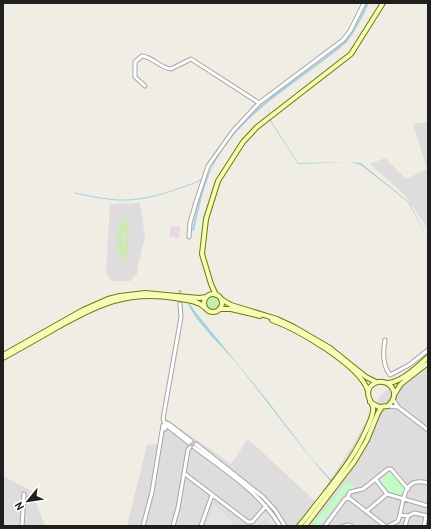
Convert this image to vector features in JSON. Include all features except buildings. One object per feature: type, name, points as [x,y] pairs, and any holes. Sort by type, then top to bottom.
[{"type":"main road","points":[[383,3],[351,54],[257,127],[243,142],[218,181],[206,219],[202,254],[216,295],[221,299],[230,305],[277,319],[294,327],[330,348],[373,382],[391,383],[408,374],[428,357]]},
{"type":"main road","points":[[204,307],[204,302],[212,290],[212,284]]},
{"type":"main road","points":[[3,355],[83,310],[97,303],[120,296],[145,293],[198,298],[216,295]]},
{"type":"main road","points":[[3,358],[98,306],[121,298],[146,296],[161,296],[190,301],[202,304],[208,311],[213,312],[220,309],[231,309],[263,317],[281,324],[312,340],[343,361],[355,373],[365,385],[373,412],[358,449],[336,480],[299,526]]},
{"type":"main road","points":[[220,309],[222,304],[221,299]]},
{"type":"main road","points":[[305,526],[354,462],[367,440],[378,413],[382,408],[388,406],[401,384],[428,362]]},
{"type":"main road","points":[[368,392],[372,385],[377,382]]},
{"type":"main road","points":[[386,383],[392,388],[394,397]]},
{"type":"main road","points":[[370,402],[375,406],[382,408]]},
{"type":"street","points":[[189,237],[190,223],[208,166],[233,131],[259,103],[343,40],[350,31],[364,3]]},
{"type":"street","points":[[144,86],[135,77],[135,62],[142,56],[147,56],[171,70],[191,59],[259,103]]},
{"type":"street","points":[[180,304],[181,317],[163,419],[165,424],[263,497],[275,510],[285,526]]},
{"type":"street","points":[[385,340],[382,353],[390,375],[409,364],[428,350]]},
{"type":"street","points":[[394,397],[398,407],[428,430]]},
{"type":"street","points":[[388,406],[398,407]]},
{"type":"street","points":[[143,526],[152,492],[163,425],[165,424]]},
{"type":"street","points":[[165,424],[169,424],[245,486],[266,506],[280,526]]},
{"type":"street","points":[[163,430],[170,428]]},
{"type":"street","points":[[173,526],[185,474],[188,450],[192,444]]},
{"type":"street","points":[[325,526],[350,492],[364,489],[388,469],[391,469],[408,488]]},
{"type":"street","points":[[185,474],[248,522],[252,522],[266,506]]},
{"type":"street","points":[[376,480],[387,494],[428,506]]},
{"type":"street","points":[[389,526],[398,521],[410,484],[420,480],[428,483]]},
{"type":"street","points":[[22,526],[24,494]]},
{"type":"street","points":[[201,526],[212,494]]},
{"type":"street","points":[[367,511],[387,494]]},
{"type":"street","points":[[347,498],[353,500],[385,526]]},
{"type":"street","points":[[400,515],[408,516],[414,513],[427,516],[424,526]]},
{"type":"street","points":[[405,526],[408,516]]},
{"type":"street","points":[[344,526],[351,526]]},
{"type":"shaded area","points":[[428,122],[428,229],[405,195],[370,164],[385,158],[406,179],[427,169],[413,124]]},
{"type":"shaded area","points":[[140,203],[145,237],[137,274],[130,281],[111,281],[106,273],[110,204]]},
{"type":"shaded area","points":[[171,226],[180,227],[179,238],[169,237]]},
{"type":"shaded area","points":[[428,356],[428,526],[127,526],[147,445],[157,444],[167,419],[231,464],[248,439],[316,502],[349,451],[381,395]]},
{"type":"shaded area","points":[[3,476],[32,491],[45,526],[3,526]]},
{"type":"shaded area","points":[[214,504],[233,521],[229,526],[206,526]]},
{"type":"shaded area","points":[[267,511],[277,526],[271,526],[265,518],[256,526],[249,526],[252,525],[263,512],[265,514]]},
{"type":"green space","points":[[124,214],[129,231],[128,247],[125,259],[123,257],[123,246],[126,244]]},
{"type":"green space","points":[[122,217],[125,231],[124,235],[120,235],[123,244],[121,254],[124,260],[122,262],[118,240]]},
{"type":"green space","points":[[213,296],[218,298],[220,303],[218,308],[213,310],[208,308],[206,303],[208,298]]},
{"type":"green space","points":[[390,472],[405,488],[403,496],[390,493],[380,480]]},
{"type":"green space","points":[[350,482],[356,488],[347,491],[319,526],[312,526],[345,484]]},
{"type":"water","points":[[367,3],[369,3],[362,18],[347,42],[270,101],[235,133],[258,108],[345,41],[353,31]]},
{"type":"water","points":[[268,106],[270,119],[298,163],[351,162],[298,164],[269,119]]},
{"type":"water","points":[[232,137],[220,153],[209,175],[202,196],[194,231],[192,230],[200,197],[208,173],[216,158]]},
{"type":"water","points":[[351,162],[361,163],[409,202],[428,239],[408,202],[361,165]]},
{"type":"water","points":[[188,304],[190,304],[267,400],[311,458],[334,483],[333,484],[320,470],[296,440],[238,365],[204,328]]},
{"type":"waterway","points":[[75,193],[105,199],[133,200],[156,196],[202,180]]},
{"type":"tunnel","points":[[180,290],[180,304]]}]
